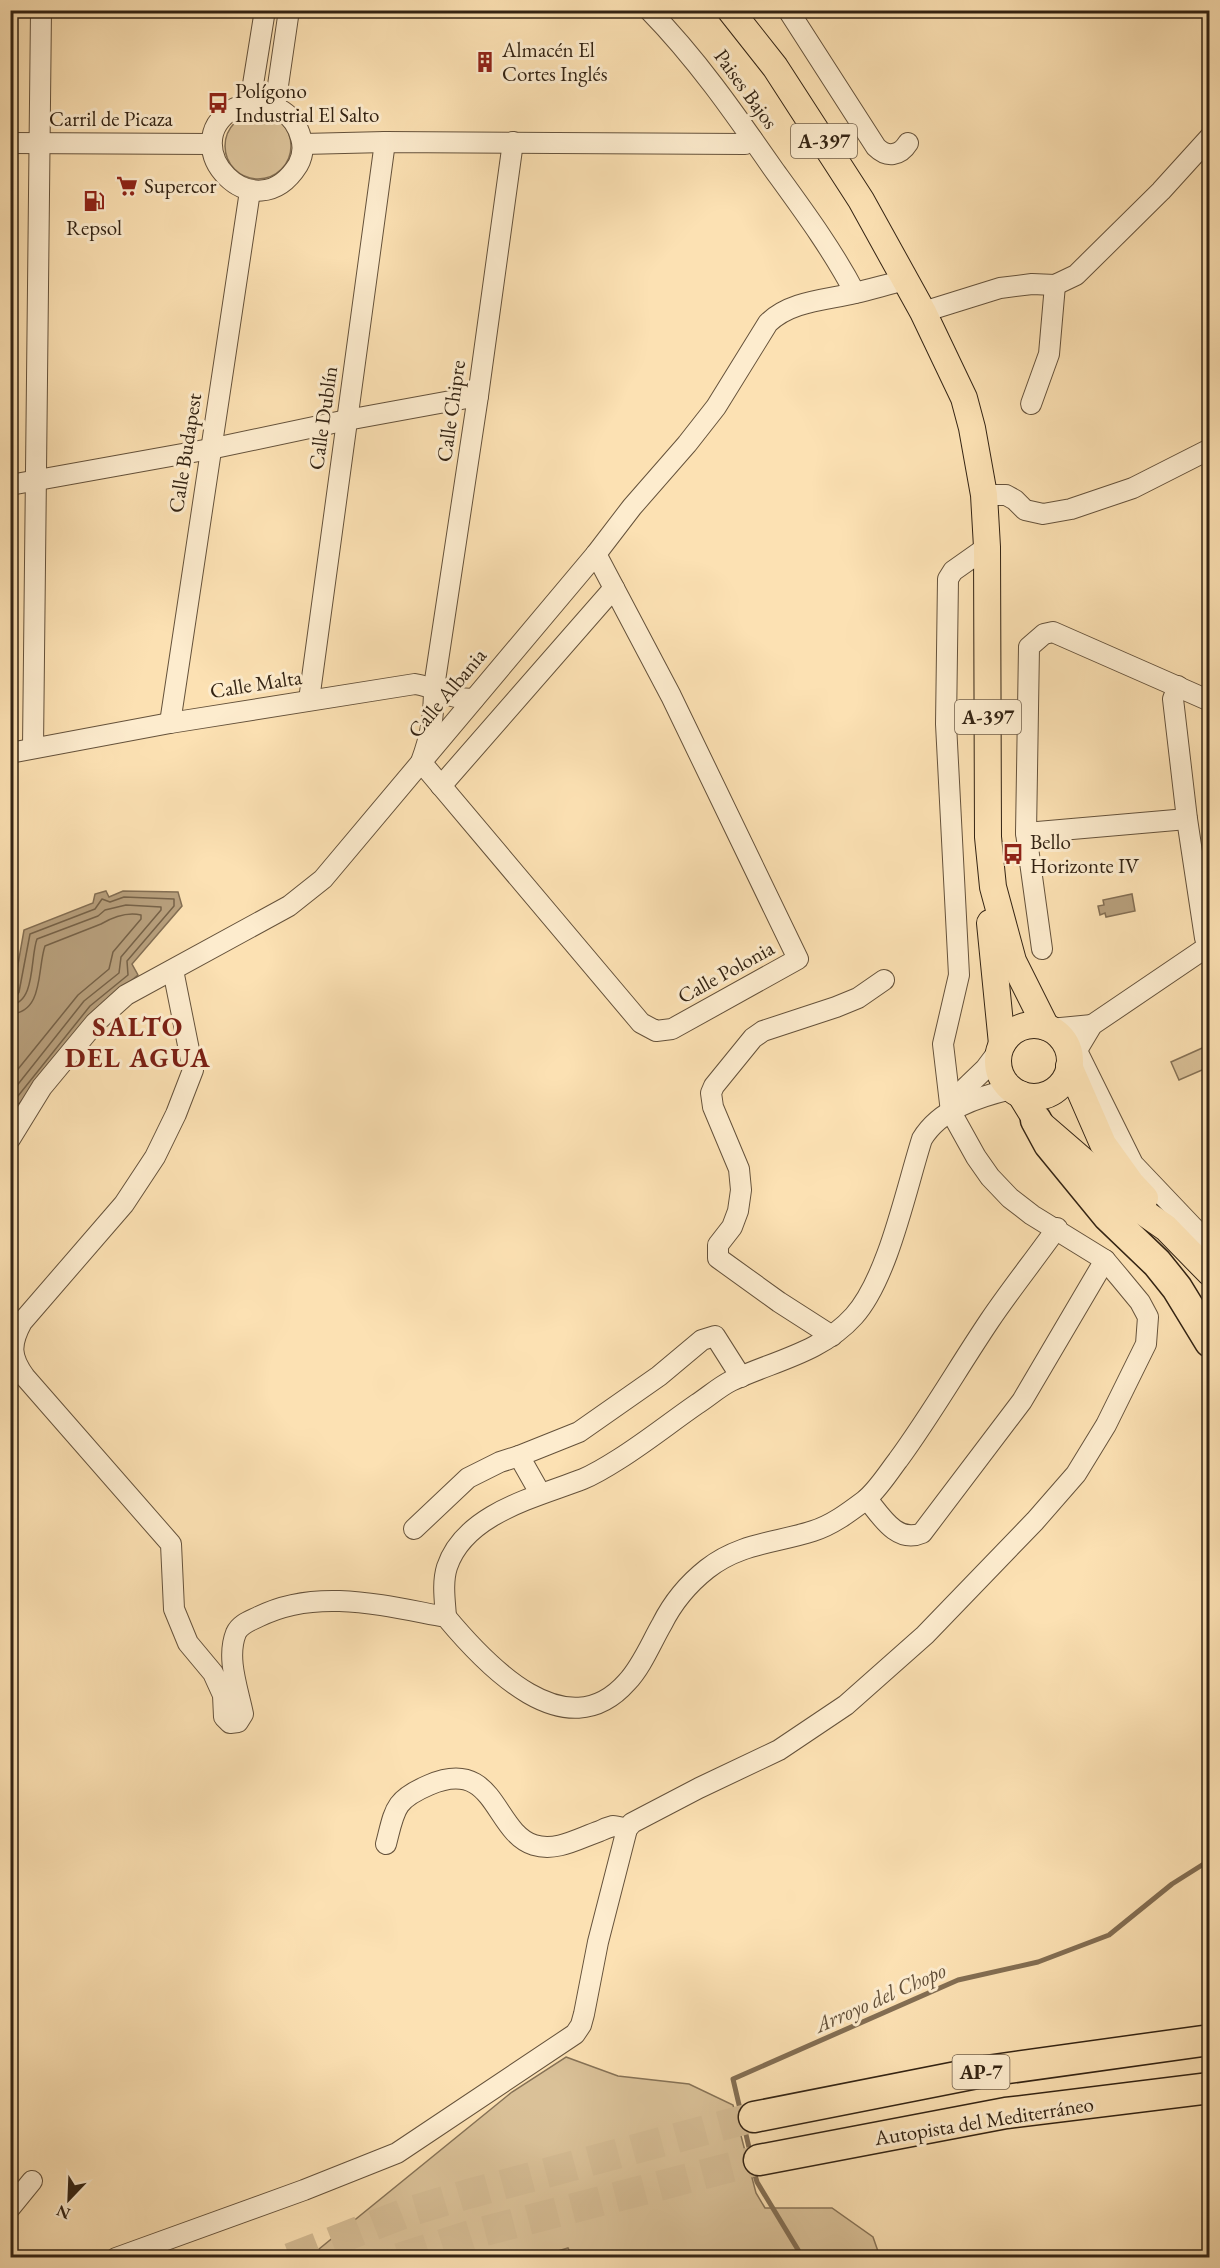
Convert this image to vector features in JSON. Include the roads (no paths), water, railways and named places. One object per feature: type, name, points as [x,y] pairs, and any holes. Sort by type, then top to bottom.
[{"type":"highway","points":[[1036,1120],[1049,1144],[1108,1216],[1157,1263],[1177,1288],[1209,1342]]},
{"type":"highway","name":"AP-7","points":[[754,2117],[987,2071],[1209,2040]]},
{"type":"highway","name":"Autopista del Mediterráneo","points":[[759,2160],[1006,2114],[1209,2088]]},
{"type":"main road","name":"A-397","points":[[730,10],[775,67],[861,201],[923,312],[964,398],[984,495],[987,547],[988,837],[993,887],[1013,961],[1048,1028],[1065,1043],[1103,1144],[1166,1228],[1209,1273]]},
{"type":"main road","name":"A-397","points":[[993,887],[990,925],[1001,1047],[999,1068],[1002,1077],[1036,1120],[1139,1209],[1166,1228]]},
{"type":"main road","points":[[1001,1047],[1011,1033],[1020,1028],[1030,1025],[1048,1028]]},
{"type":"main road","points":[[1015,1091],[1040,1097],[1050,1094],[1063,1082],[1072,1059]]},
{"type":"street","points":[[33,748],[41,10]]},
{"type":"street","points":[[250,103],[265,10]]},
{"type":"street","points":[[275,106],[289,10]]},
{"type":"street","name":"Paises Bajos","points":[[649,10],[678,39],[752,139],[837,259],[855,293]]},
{"type":"street","points":[[788,10],[876,147],[891,154],[901,151],[908,143]]},
{"type":"street","points":[[250,103],[275,106],[290,115],[299,129],[303,153],[284,181],[266,190],[250,191],[235,184],[221,170],[213,158],[212,144],[219,122],[233,109],[250,103]]},
{"type":"street","points":[[923,312],[1000,288],[1032,284],[1055,285],[1076,275],[1110,243],[1209,137]]},
{"type":"street","points":[[303,144],[385,142],[745,144],[752,139]]},
{"type":"street","name":"Calle Dublín","points":[[309,700],[385,142]]},
{"type":"street","name":"Calle Chipre","points":[[434,687],[513,142]]},
{"type":"street","name":"Carril de Picaza","points":[[10,143],[212,144]]},
{"type":"street","name":"Calle Budapest","points":[[170,723],[250,191]]},
{"type":"street","name":"Calle Albania","points":[[10,1139],[42,1087],[95,1023],[126,995],[289,906],[323,879],[687,444],[716,407],[768,323],[784,311],[906,280]]},
{"type":"street","points":[[1031,404],[1049,354],[1055,285]]},
{"type":"street","points":[[10,485],[210,449],[347,420],[478,396]]},
{"type":"street","points":[[984,495],[1006,495],[1025,510],[1043,514],[1071,509],[1133,488],[1209,450]]},
{"type":"street","points":[[116,2258],[304,2190],[398,2153],[575,2034],[584,2014],[598,1942],[627,1829],[632,1823],[779,1750],[846,1706],[926,1635],[1077,1474],[1132,1374],[1146,1344],[1148,1333],[1148,1317],[1140,1302],[1105,1260],[1057,1228],[1032,1215],[1010,1198],[990,1177],[976,1157],[951,1112],[943,1044],[959,975],[946,724],[948,579],[953,571],[987,547]]},
{"type":"street","name":"Calle Polonia","points":[[421,762],[641,1023],[656,1031],[672,1029],[798,959],[671,696],[596,554]]},
{"type":"street","points":[[441,786],[614,588]]},
{"type":"street","points":[[1042,949],[1026,833],[1029,646],[1035,639],[1053,632],[1209,701]]},
{"type":"street","name":"Calle Malta","points":[[10,753],[309,700],[415,684],[434,687]]},
{"type":"street","points":[[1178,686],[1173,699],[1186,819],[1205,938],[1209,945],[1092,1025],[1072,1059],[1133,1164],[1209,1245]]},
{"type":"street","points":[[434,687],[445,695],[458,699],[474,699]]},
{"type":"street","points":[[421,762],[431,737],[434,687]]},
{"type":"street","points":[[1026,833],[1186,819]]},
{"type":"street","points":[[173,970],[193,1070],[176,1114],[155,1157],[124,1204],[22,1322],[15,1334],[12,1348],[15,1363],[171,1544],[174,1609],[188,1643],[213,1673],[223,1695],[224,1718],[230,1723],[238,1722],[243,1714],[232,1660],[236,1633],[242,1625],[275,1608],[304,1603],[357,1600],[446,1617]]},
{"type":"street","points":[[832,1336],[779,1302],[718,1258],[718,1245],[732,1227],[738,1211],[741,1190],[739,1169],[712,1107],[711,1093],[718,1080],[746,1046],[764,1030],[836,1008],[858,998],[884,980]]},
{"type":"street","points":[[1048,1028],[1092,1025]]},
{"type":"street","points":[[951,1112],[959,1094],[985,1069],[1001,1047]]},
{"type":"street","points":[[1015,1091],[983,1096],[936,1119],[922,1139],[888,1249],[873,1288],[854,1316],[832,1336],[805,1353],[728,1382],[619,1459],[585,1478],[540,1493],[493,1515],[461,1543],[447,1566],[445,1575],[446,1617],[469,1645],[494,1669],[530,1696],[546,1703],[570,1707],[596,1704],[611,1696],[627,1682],[678,1597],[709,1567],[732,1553],[838,1520],[867,1499],[912,1442],[990,1320],[1057,1228]]},
{"type":"street","points":[[867,1499],[900,1535],[913,1537],[922,1533],[1022,1401],[1105,1260]]},
{"type":"street","points":[[414,1529],[468,1478],[500,1462],[579,1432],[659,1376],[702,1340],[715,1336],[741,1377]]},
{"type":"street","points":[[519,1456],[540,1493]]},
{"type":"street","points":[[386,1844],[394,1812],[408,1794],[440,1780],[455,1779],[469,1782],[482,1789],[493,1799],[509,1826],[519,1837],[532,1845],[548,1848],[563,1845],[614,1826],[627,1829]]},
{"type":"street","points":[[10,2208],[32,2181]]},
{"type":"water","points":[[106,891],[109,897],[123,891],[178,892],[182,906],[132,964],[138,975],[94,1011],[19,1104],[11,1102],[11,1004],[24,930],[93,903],[95,894]]},
{"type":"water","points":[[1132,894],[1135,911],[1106,917],[1105,913],[1100,915],[1098,906],[1104,905],[1103,900]]},
{"type":"waterway","name":"Arroyo del Chopo","points":[[751,2156],[733,2079],[958,1980],[1038,1962],[1109,1935],[1172,1884],[1210,1860]]},
{"type":"waterway","name":"Arroyo del Chopo","points":[[753,2168],[757,2182],[803,2258]]},
{"type":"tunnel","points":[[290,2258],[408,2212],[754,2117]]},
{"type":"tunnel","points":[[399,2258],[477,2233],[759,2160]]},
{"type":"place","name":"Almacén El Cortes Inglés","points":[[485,62]]},
{"type":"place","name":"Polígono Industrial El Salto","points":[[218,103]]},
{"type":"place","name":"Supercor","points":[[127,186]]},
{"type":"place","name":"Repsol","points":[[94,201]]},
{"type":"place","name":"Bello Horizonte IV","points":[[1013,854]]},
{"type":"district","name":"SALTO DEL AGUA","points":[[138,1042]]}]
